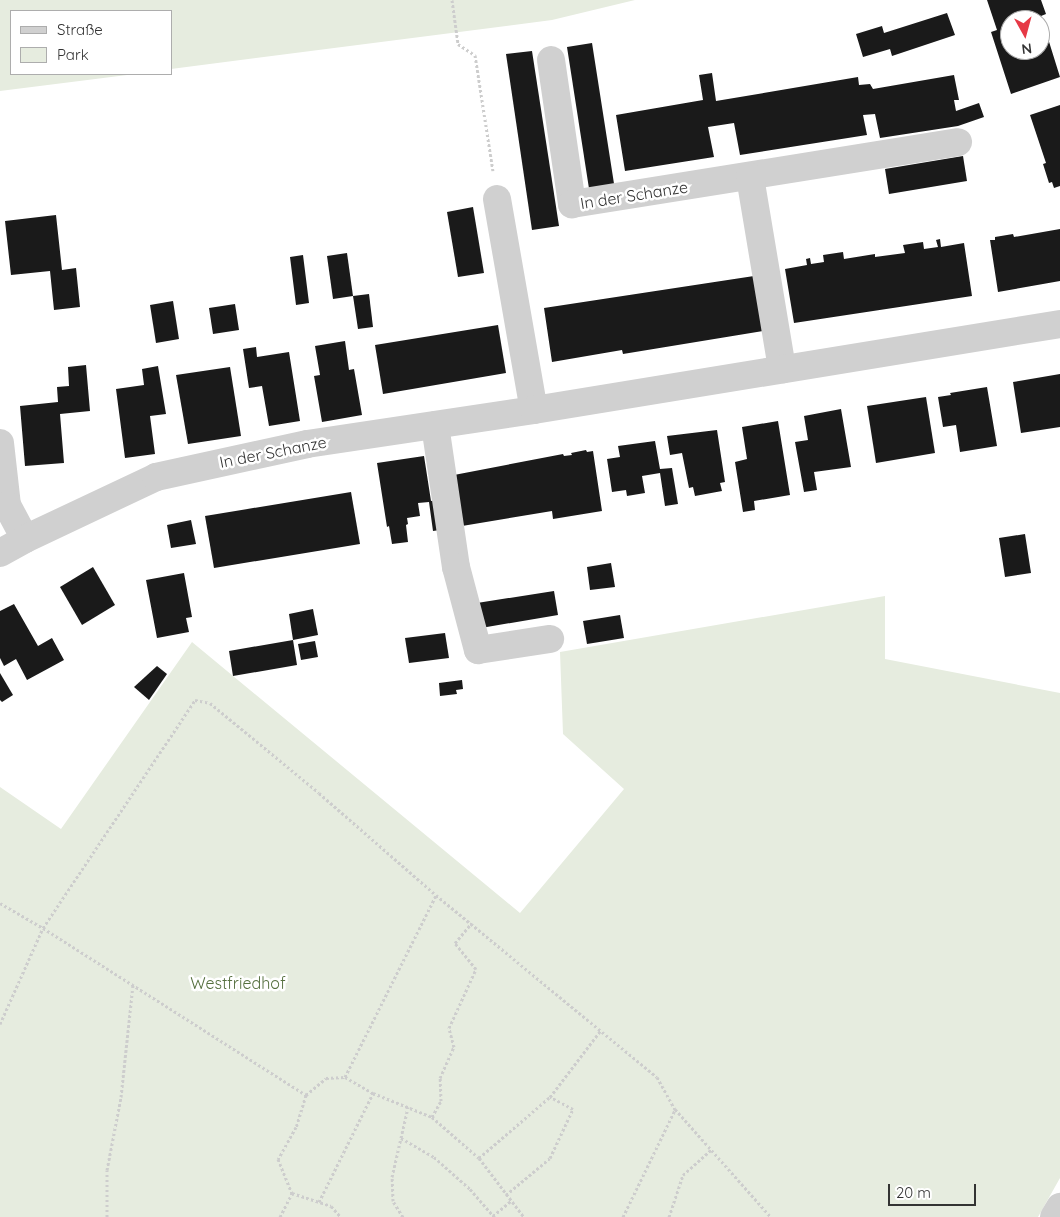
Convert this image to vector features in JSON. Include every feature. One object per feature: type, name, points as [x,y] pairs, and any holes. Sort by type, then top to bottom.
[{"type":"street","name":"In der Schanze","points":[[551,60],[572,204],[750,177],[958,142]]},
{"type":"street","points":[[750,177],[782,369]]},
{"type":"street","points":[[497,199],[534,410]]},
{"type":"street","name":"In der Schanze","points":[[0,553],[25,539],[156,477],[307,444],[534,410],[1060,324]]},
{"type":"street","points":[[435,425],[456,567],[478,650],[550,639]]},
{"type":"street","points":[[0,443],[8,506],[25,539]]},
{"type":"street","points":[[1054,1217],[1060,1207]]},
{"type":"path","points":[[452,0],[458,44],[475,55],[497,199]]},
{"type":"path","points":[[0,1024],[43,928],[195,700],[210,703],[319,793],[436,895],[657,1077],[675,1109],[769,1216]]},
{"type":"path","points":[[344,1078],[436,895]]},
{"type":"path","points":[[0,903],[43,928],[306,1095]]},
{"type":"path","points":[[432,1117],[441,1101],[440,1078],[454,1047],[448,1028],[476,969],[455,943],[472,923]]},
{"type":"path","points":[[107,1217],[106,1170],[121,1096],[133,985]]},
{"type":"path","points":[[479,1158],[550,1097],[601,1030]]},
{"type":"path","points":[[280,1217],[292,1193],[278,1159],[296,1127],[306,1095],[326,1078],[344,1078],[373,1094],[432,1117],[479,1158],[524,1217]]},
{"type":"path","points":[[320,1202],[373,1094]]},
{"type":"path","points":[[506,1195],[550,1158],[573,1109],[550,1097]]},
{"type":"path","points":[[403,1217],[393,1201],[392,1177],[408,1107]]},
{"type":"path","points":[[623,1217],[675,1109]]},
{"type":"path","points":[[401,1138],[434,1157],[470,1189],[493,1216],[511,1202]]},
{"type":"path","points":[[669,1217],[683,1175],[711,1150]]},
{"type":"path","points":[[292,1193],[331,1206],[341,1217]]},
{"type":"green space","points":[[0,0],[635,0],[552,20],[172,69],[172,10],[10,10],[10,75],[127,75],[0,91]]},
{"type":"green space","name":"Westfriedhof","points":[[885,596],[885,659],[1060,693],[1060,1178],[1038,1217],[0,1217],[0,787],[61,829],[192,642],[520,913],[624,789],[563,734],[560,652]]},
{"type":"building","points":[[987,0],[1041,0],[1045,10],[1000,10],[1000,60],[991,32],[997,30]]},
{"type":"building","points":[[947,13],[955,35],[892,56],[890,49],[863,57],[856,34],[882,26],[884,33]]},
{"type":"building","points":[[592,43],[615,190],[590,195],[567,47]]},
{"type":"building","points":[[1050,45],[1060,77],[1011,94],[1000,60],[1050,60]]},
{"type":"building","points":[[532,51],[559,226],[532,230],[506,54]]},
{"type":"building","points":[[712,73],[716,101],[858,77],[859,85],[870,84],[873,89],[954,75],[959,100],[954,100],[956,111],[979,103],[984,117],[958,126],[880,138],[875,114],[863,115],[867,135],[740,155],[734,123],[708,127],[714,157],[625,171],[616,115],[703,100],[699,75]]},
{"type":"building","points":[[1060,105],[1060,186],[1054,188],[1052,182],[1049,183],[1043,164],[1046,163],[1030,115]]},
{"type":"building","points":[[963,156],[967,181],[889,194],[885,169]]},
{"type":"building","points":[[473,207],[484,273],[458,277],[447,212]]},
{"type":"building","points":[[56,215],[62,270],[76,268],[80,307],[54,310],[50,271],[11,275],[5,221]]},
{"type":"building","points":[[1060,229],[1060,281],[998,292],[990,240],[995,240],[995,237],[1013,234],[1014,237]]},
{"type":"building","points":[[940,239],[941,247],[964,243],[972,296],[794,323],[785,269],[807,265],[806,259],[810,258],[811,264],[824,262],[823,255],[843,252],[844,259],[875,254],[875,257],[905,253],[903,245],[923,242],[924,249],[938,247],[936,240]]},
{"type":"building","points":[[347,253],[353,296],[333,299],[327,256]]},
{"type":"building","points":[[303,255],[309,303],[296,305],[290,257]]},
{"type":"building","points":[[754,276],[763,331],[623,354],[622,350],[552,362],[544,308]]},
{"type":"building","points":[[369,294],[373,327],[358,329],[353,296]]},
{"type":"building","points":[[173,301],[179,339],[156,343],[150,305]]},
{"type":"building","points":[[235,304],[239,330],[213,334],[209,308]]},
{"type":"building","points":[[498,325],[506,373],[383,394],[375,345]]},
{"type":"building","points":[[345,341],[349,370],[354,369],[362,415],[322,422],[314,376],[320,375],[315,346]]},
{"type":"building","points":[[256,347],[257,357],[289,352],[300,421],[269,426],[262,386],[249,388],[243,349]]},
{"type":"building","points":[[86,365],[90,411],[60,414],[64,463],[25,466],[20,406],[58,402],[57,387],[69,386],[68,367]]},
{"type":"building","points":[[158,366],[166,414],[150,416],[155,454],[125,458],[116,389],[144,385],[142,369]]},
{"type":"building","points":[[230,367],[241,436],[188,444],[176,375]]},
{"type":"building","points":[[1060,374],[1060,427],[1021,433],[1013,382]]},
{"type":"building","points":[[987,387],[997,446],[960,452],[956,425],[943,427],[938,397],[951,395],[950,393]]},
{"type":"building","points":[[926,397],[935,453],[876,463],[867,406]]},
{"type":"building","points":[[841,409],[851,467],[814,472],[817,490],[804,492],[795,442],[808,440],[804,416]]},
{"type":"building","points":[[778,421],[790,495],[754,501],[755,510],[743,512],[735,462],[747,459],[742,427]]},
{"type":"building","points":[[717,430],[725,482],[720,483],[722,491],[695,496],[693,487],[689,488],[682,453],[670,455],[667,436]]},
{"type":"building","points":[[655,441],[660,469],[672,468],[678,504],[665,506],[660,473],[642,476],[645,493],[627,496],[626,490],[612,492],[607,459],[620,457],[618,446]]},
{"type":"building","points":[[586,450],[587,452],[593,451],[602,511],[553,519],[552,511],[462,526],[454,475],[563,454],[564,456],[572,455],[571,453]]},
{"type":"building","points":[[424,456],[431,501],[442,499],[447,529],[433,531],[429,502],[418,503],[420,516],[407,518],[408,542],[392,544],[389,526],[387,527],[377,463]]},
{"type":"building","points":[[351,492],[360,544],[214,568],[205,516]]},
{"type":"building","points":[[191,520],[196,544],[171,548],[167,525]]},
{"type":"building","points":[[1025,534],[1031,573],[1005,577],[999,538]]},
{"type":"building","points":[[611,563],[615,587],[590,590],[587,567]]},
{"type":"building","points":[[93,567],[115,605],[82,625],[60,587]]},
{"type":"building","points":[[184,573],[192,617],[186,618],[189,632],[157,638],[146,580]]},
{"type":"building","points":[[554,591],[558,615],[481,628],[477,603]]},
{"type":"building","points":[[14,604],[38,646],[52,638],[64,660],[27,680],[16,659],[4,666],[0,658],[0,611]]},
{"type":"building","points":[[313,609],[318,635],[293,640],[289,614]]},
{"type":"building","points":[[620,615],[624,638],[587,644],[583,621]]},
{"type":"building","points":[[445,633],[449,658],[409,663],[405,638]]},
{"type":"building","points":[[293,640],[297,665],[233,676],[229,651]]},
{"type":"building","points":[[315,641],[318,657],[301,660],[298,644]]},
{"type":"building","points":[[157,666],[167,674],[149,700],[134,687]]},
{"type":"building","points":[[0,673],[13,695],[2,702],[0,700]]},
{"type":"building","points":[[462,680],[463,689],[456,690],[457,694],[440,696],[439,683]]}]
